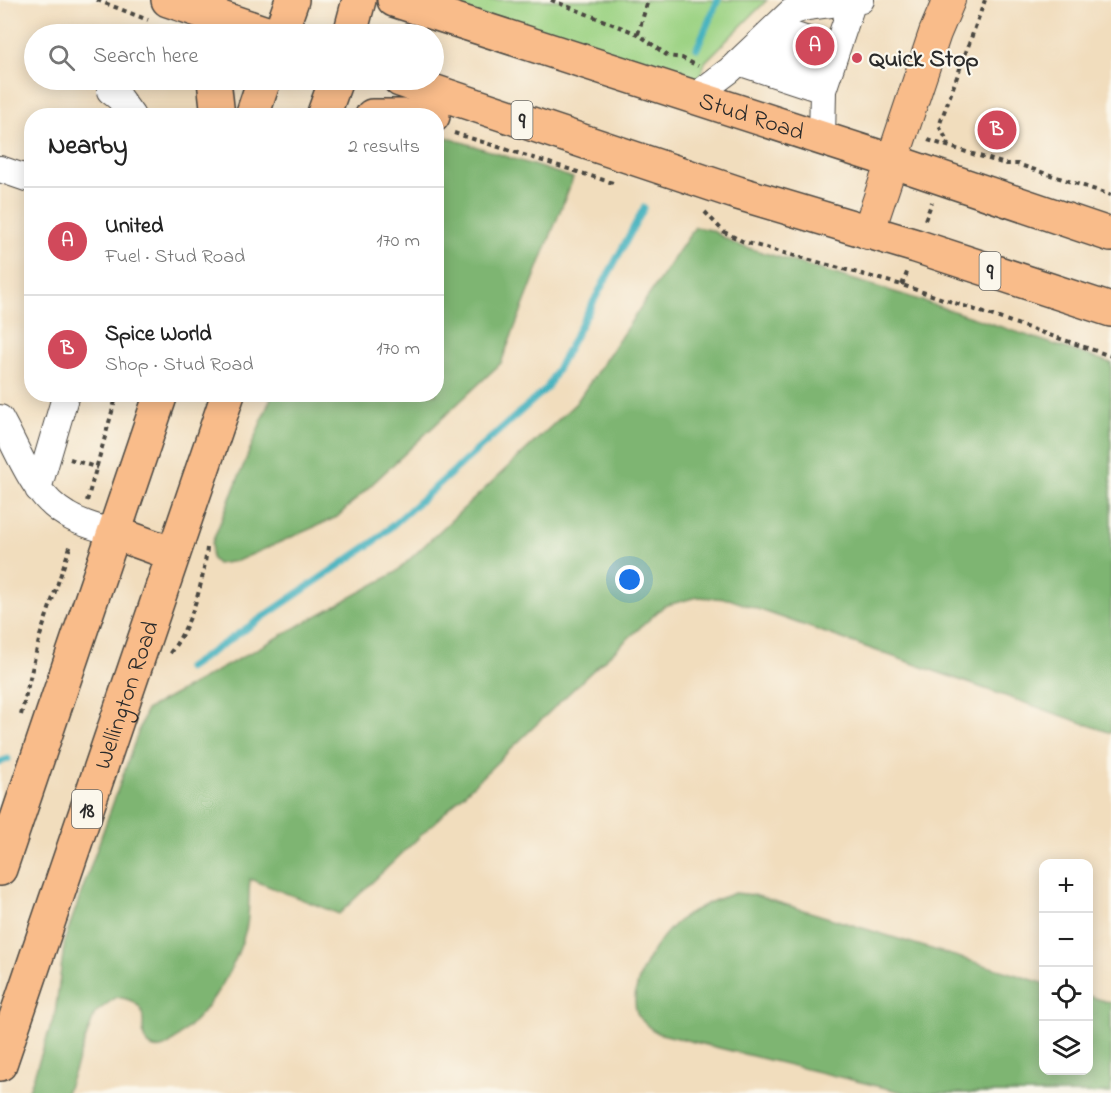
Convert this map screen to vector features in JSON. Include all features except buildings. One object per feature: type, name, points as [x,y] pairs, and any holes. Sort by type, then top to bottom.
[{"type":"highway","points":[[284,24],[292,0]]},
{"type":"highway","points":[[353,24],[359,0]]},
{"type":"highway","name":"Stud Road","points":[[394,0],[448,10],[694,97],[1111,235]]},
{"type":"highway","points":[[186,14],[228,24]]},
{"type":"highway","points":[[215,90],[217,108]]},
{"type":"highway","points":[[255,108],[261,90]]},
{"type":"highway","points":[[326,108],[332,90]]},
{"type":"highway","name":"9","points":[[430,90],[644,161],[1111,310]]},
{"type":"highway","points":[[444,120],[462,119],[584,158],[644,161]]},
{"type":"highway","points":[[0,869],[158,402]]},
{"type":"highway","name":"Wellington Road","points":[[0,1064],[225,402]]},
{"type":"highway","points":[[114,533],[173,554]]},
{"type":"main road","points":[[868,233],[938,22],[949,0]]},
{"type":"lane","points":[[694,97],[765,37],[807,7],[857,1],[833,59],[822,139]]},
{"type":"lane","points":[[765,37],[833,59]]},
{"type":"lane","points":[[765,37],[833,59]]},
{"type":"lane","points":[[110,91],[125,108]]},
{"type":"lane","points":[[0,169],[24,177]]},
{"type":"lane","points":[[38,489],[64,402]]},
{"type":"lane","points":[[0,418],[38,489],[54,506],[80,522],[114,533]]},
{"type":"path","points":[[97,0],[155,24]]},
{"type":"path","points":[[551,0],[638,34],[668,56],[682,58]]},
{"type":"path","points":[[638,34],[648,0]]},
{"type":"path","points":[[902,285],[940,179],[948,146],[939,126],[985,0]]},
{"type":"path","points":[[444,122],[616,184]]},
{"type":"path","points":[[928,140],[1005,164],[1017,164],[1111,195]]},
{"type":"path","points":[[1092,198],[1094,189]]},
{"type":"path","points":[[703,209],[724,232],[744,242],[902,285],[1111,356]]},
{"type":"path","points":[[19,722],[40,636],[98,468],[115,402]]},
{"type":"green space","points":[[440,0],[767,0],[705,62],[694,97]]},
{"type":"green space","points":[[444,137],[573,178],[501,363],[337,517],[237,561],[217,564],[211,558],[212,543],[269,402],[444,402]]},
{"type":"green space","points":[[695,227],[711,230],[735,244],[901,294],[1111,363],[1111,733],[729,599],[697,597],[664,606],[589,674],[339,914],[250,879],[246,929],[228,975],[201,1014],[172,1042],[162,1048],[150,1046],[145,1041],[142,1012],[138,1005],[130,1000],[116,997],[95,1013],[66,1093],[28,1093],[55,1014],[65,939],[146,710],[395,573],[576,403]]},
{"type":"green space","points":[[735,893],[754,895],[1039,982],[1039,1075],[1093,1075],[1093,997],[1111,1003],[1111,1093],[906,1093],[657,1033],[639,1016],[635,1001],[637,988],[647,961],[672,926],[694,911]]},
{"type":"waterway","points":[[697,48],[718,0]]},
{"type":"waterway","points":[[188,668],[375,541],[547,388],[644,208]]},
{"type":"waterway","points":[[0,762],[8,759]]},
{"type":"place","name":"United","points":[[815,46]]},
{"type":"place","name":"Quick Stop","points":[[857,58]]},
{"type":"place","name":"Spice World","points":[[997,130]]}]
